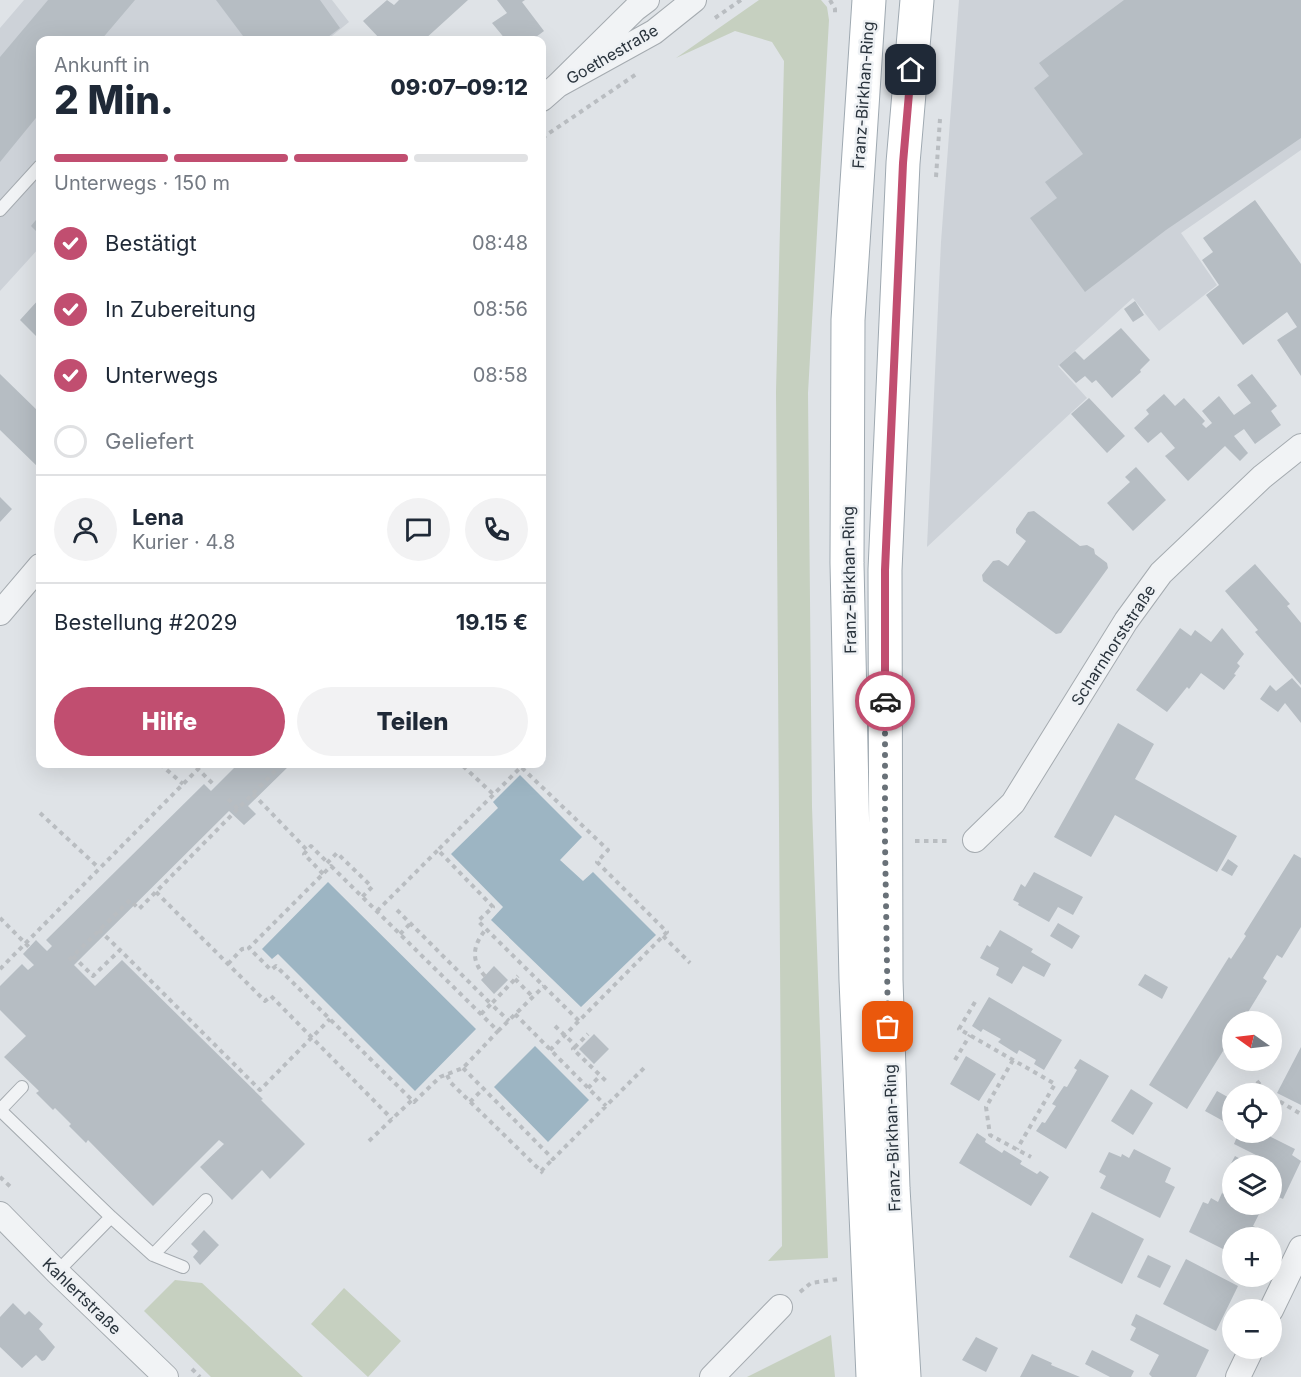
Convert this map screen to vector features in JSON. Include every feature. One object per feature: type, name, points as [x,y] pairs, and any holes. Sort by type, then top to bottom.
[{"type":"main road","name":"Franz-Birkhan-Ring","points":[[869,0],[848,320],[848,563],[856,980],[873,1377]]},
{"type":"main road","name":"Franz-Birkhan-Ring","points":[[904,1377],[893,1188],[886,980],[885,570],[903,163],[917,0]]},
{"type":"street","name":"Goethestraße","points":[[550,92],[647,0]]},
{"type":"street","name":"Goethestraße","points":[[550,92],[654,32],[694,0]]},
{"type":"street","points":[[850,0],[855,7],[865,48]]},
{"type":"street","name":"Scharnhorststraße","points":[[975,840],[1013,803],[1125,621],[1161,573],[1262,477],[1301,446]]},
{"type":"street","points":[[0,613],[36,571]]},
{"type":"street","name":"Kahlertstraße","points":[[0,1214],[162,1376]]},
{"type":"street","points":[[1276,1299],[1301,1248]]},
{"type":"street","points":[[712,1377],[780,1307]]},
{"type":"street","points":[[1238,1377],[1247,1359]]},
{"type":"lane","points":[[0,210],[36,170]]},
{"type":"lane","points":[[22,1087],[0,1110],[111,1218],[153,1255],[183,1267]]},
{"type":"lane","points":[[153,1255],[206,1200]]},
{"type":"lane","points":[[57,1272],[111,1218]]},
{"type":"path","points":[[935,188],[940,117]]},
{"type":"path","points":[[165,768],[183,784]]},
{"type":"path","points":[[69,960],[130,900],[139,909],[278,768]]},
{"type":"path","points":[[465,768],[493,794]]},
{"type":"path","points":[[376,911],[519,768]]},
{"type":"path","points":[[521,768],[608,850],[597,862],[667,932],[550,1050]]},
{"type":"path","points":[[0,969],[198,769],[215,786]]},
{"type":"path","points":[[253,794],[308,850]]},
{"type":"path","points":[[228,799],[238,809]]},
{"type":"path","points":[[40,813],[99,868]]},
{"type":"path","points":[[914,830],[914,841],[975,840]]},
{"type":"path","points":[[323,874],[304,854],[311,846],[498,1031]]},
{"type":"path","points":[[438,850],[493,907],[478,921],[579,1021]]},
{"type":"path","points":[[228,964],[242,949],[249,948],[323,874],[338,854],[372,887],[362,897]]},
{"type":"path","points":[[156,892],[265,1001],[271,996],[392,1119]]},
{"type":"path","points":[[397,910],[509,1021]]},
{"type":"path","points":[[0,918],[29,947]]},
{"type":"path","points":[[400,934],[410,924]]},
{"type":"path","points":[[485,976],[474,961],[473,953],[486,929]]},
{"type":"path","points":[[99,930],[182,1016],[260,1090],[330,1019]]},
{"type":"path","points":[[663,936],[690,963]]},
{"type":"path","points":[[249,948],[271,970],[276,966],[412,1100]]},
{"type":"path","points":[[73,956],[92,978],[120,950]]},
{"type":"path","points":[[482,1014],[500,991],[516,978],[533,997]]},
{"type":"path","points":[[369,1142],[412,1100],[414,1102],[440,1077],[463,1068],[544,986]]},
{"type":"path","points":[[975,1002],[959,1029],[1055,1084],[1017,1149]]},
{"type":"path","points":[[515,1014],[606,1106]]},
{"type":"path","points":[[555,1026],[576,1046]]},
{"type":"path","points":[[588,1034],[573,1049],[606,1081]]},
{"type":"path","points":[[956,1060],[970,1035]]},
{"type":"path","points":[[1013,1060],[986,1107],[990,1135],[1031,1156]]},
{"type":"path","points":[[463,1068],[553,1159]]},
{"type":"path","points":[[447,1075],[451,1083],[542,1172],[644,1068]]},
{"type":"path","points":[[588,1088],[600,1076]]},
{"type":"path","points":[[470,1102],[483,1089]]},
{"type":"path","points":[[1282,1103],[1301,1114]]},
{"type":"path","points":[[780,1307],[811,1283],[838,1279]]},
{"type":"shaded area","points":[[24,0],[332,0],[349,22],[332,36],[36,36],[36,251],[0,291],[0,28]]},
{"type":"shaded area","points":[[959,0],[1301,0],[1301,150],[1181,233],[1217,285],[1159,331],[1133,298],[1058,366],[1087,398],[927,547],[941,242]]},
{"type":"green space","points":[[759,0],[821,0],[827,7],[829,20],[808,393],[812,807],[828,1258],[768,1261],[782,1246],[776,392],[784,61],[772,42],[735,31],[676,58]]},
{"type":"green space","points":[[175,1280],[202,1283],[303,1377],[211,1377],[144,1311]]},
{"type":"green space","points":[[344,1288],[401,1341],[368,1377],[311,1324]]},
{"type":"green space","points":[[831,1335],[835,1377],[747,1377]]},
{"type":"water","points":[[520,775],[582,837],[560,860],[583,881],[593,872],[656,935],[581,1007],[491,920],[503,907],[451,854],[498,808],[493,802]]},
{"type":"water","points":[[328,882],[476,1029],[415,1091],[278,954],[272,959],[262,949]]},
{"type":"water","points":[[535,1046],[589,1100],[548,1142],[494,1087]]},
{"type":"building","points":[[48,0],[135,0],[104,36],[36,36],[36,118],[0,162],[0,57]]},
{"type":"building","points":[[216,0],[320,0],[340,28],[329,36],[243,36]]},
{"type":"building","points":[[387,0],[394,5],[399,0],[468,0],[428,36],[377,36],[363,21]]},
{"type":"building","points":[[497,0],[525,0],[522,2],[544,31],[537,36],[503,36],[492,23],[507,13]]},
{"type":"building","points":[[1124,0],[1301,0],[1301,138],[1166,230],[1085,292],[1030,218],[1057,198],[1045,182],[1083,154],[1034,88],[1049,76],[1039,63]]},
{"type":"building","points":[[1255,200],[1301,264],[1301,376],[1277,340],[1297,327],[1287,312],[1243,345],[1206,295],[1219,285],[1202,260],[1213,252],[1203,238]]},
{"type":"building","points":[[36,220],[36,231],[31,226]]},
{"type":"building","points":[[1135,301],[1144,315],[1133,322],[1124,309]]},
{"type":"building","points":[[36,302],[36,336],[20,320]]},
{"type":"building","points":[[1121,328],[1150,360],[1140,370],[1141,372],[1112,398],[1096,380],[1092,383],[1085,376],[1076,383],[1059,365],[1075,351],[1084,360]]},
{"type":"building","points":[[0,374],[36,409],[36,465],[0,430]]},
{"type":"building","points":[[1252,374],[1277,406],[1271,411],[1281,425],[1255,444],[1244,429],[1234,436],[1248,453],[1240,461],[1225,446],[1188,481],[1165,456],[1175,448],[1161,432],[1148,443],[1134,428],[1149,414],[1146,410],[1164,394],[1175,406],[1184,398],[1205,421],[1202,424],[1206,428],[1212,423],[1202,411],[1219,396],[1234,415],[1251,403],[1237,385]]},
{"type":"building","points":[[1089,398],[1125,436],[1107,453],[1071,414]]},
{"type":"building","points":[[1136,467],[1166,500],[1133,531],[1107,503],[1130,482],[1125,477]]},
{"type":"building","points":[[0,497],[12,509],[0,522]]},
{"type":"building","points":[[1034,511],[1080,546],[1087,545],[1094,549],[1095,554],[1107,563],[1108,568],[1061,633],[1056,634],[983,581],[982,575],[993,561],[999,560],[1008,566],[1026,541],[1016,533],[1016,529],[1028,512]]},
{"type":"building","points":[[1255,564],[1290,604],[1287,606],[1301,623],[1301,685],[1255,632],[1258,630],[1225,591]]},
{"type":"building","points":[[1180,628],[1191,636],[1195,630],[1211,642],[1222,628],[1244,654],[1237,663],[1240,666],[1234,674],[1236,675],[1224,690],[1201,673],[1167,712],[1136,690]]},
{"type":"building","points":[[1292,678],[1301,688],[1301,723],[1285,703],[1278,712],[1260,699],[1270,685],[1276,691]]},
{"type":"building","points":[[1118,723],[1154,744],[1135,779],[1237,836],[1217,872],[1115,815],[1091,857],[1054,837]]},
{"type":"building","points":[[234,768],[287,768],[248,806],[256,814],[244,825],[229,811],[74,965],[95,986],[122,960],[263,1099],[261,1100],[305,1144],[270,1179],[262,1170],[232,1200],[200,1167],[224,1144],[219,1140],[153,1206],[88,1140],[86,1143],[69,1126],[71,1124],[55,1108],[53,1110],[36,1093],[39,1091],[4,1057],[26,1036],[0,1010],[0,986],[22,964],[28,970],[34,965],[23,954],[36,940],[47,951],[52,946],[46,940],[204,784],[211,791]]},
{"type":"building","points":[[1294,854],[1301,858],[1301,927],[1282,958],[1277,955],[1263,978],[1267,981],[1249,1011],[1222,1011],[1222,1053],[1187,1109],[1149,1085],[1229,957],[1231,959],[1246,936],[1244,934]]},
{"type":"building","points":[[1228,859],[1238,866],[1232,876],[1221,870]]},
{"type":"building","points":[[1034,872],[1083,897],[1073,915],[1058,907],[1049,922],[1013,900],[1021,884],[1025,887]]},
{"type":"building","points":[[1058,923],[1080,936],[1072,949],[1050,936]]},
{"type":"building","points":[[1000,930],[1033,949],[1031,952],[1051,964],[1044,977],[1023,966],[1012,984],[996,975],[999,968],[980,958],[987,945],[990,947]]},
{"type":"building","points":[[494,966],[508,980],[494,994],[481,980]]},
{"type":"building","points":[[1145,974],[1168,987],[1162,999],[1138,985]]},
{"type":"building","points":[[989,997],[1062,1040],[1044,1070],[1034,1064],[1036,1060],[1019,1050],[1017,1054],[998,1042],[1001,1039],[972,1026]]},
{"type":"building","points":[[594,1034],[609,1049],[594,1064],[579,1049]]},
{"type":"building","points":[[1301,1047],[1301,1105],[1282,1096],[1282,1083]]},
{"type":"building","points":[[966,1056],[996,1074],[979,1101],[950,1084]]},
{"type":"building","points":[[1080,1059],[1109,1076],[1066,1149],[1036,1131],[1042,1122],[1045,1123],[1056,1106],[1052,1104],[1064,1086],[1067,1087],[1077,1070],[1074,1068]]},
{"type":"building","points":[[1131,1089],[1153,1103],[1133,1135],[1111,1121]]},
{"type":"building","points":[[1217,1091],[1222,1094],[1222,1120],[1205,1111]]},
{"type":"building","points":[[977,1133],[986,1139],[985,1142],[1002,1153],[1004,1150],[1022,1161],[1020,1164],[1037,1174],[1040,1171],[1049,1177],[1031,1206],[959,1163]]},
{"type":"building","points":[[1282,1142],[1295,1149],[1292,1155],[1301,1161],[1283,1199],[1282,1155],[1256,1155],[1234,1144]]},
{"type":"building","points":[[1134,1149],[1171,1168],[1165,1182],[1175,1187],[1160,1218],[1100,1188],[1106,1176],[1099,1172],[1109,1152],[1121,1157],[1122,1154],[1129,1158]]},
{"type":"building","points":[[1222,1193],[1222,1215],[1258,1215],[1253,1226],[1255,1227],[1222,1227],[1222,1248],[1189,1232],[1203,1202],[1208,1204],[1211,1198],[1218,1202]]},
{"type":"building","points":[[1092,1212],[1144,1239],[1122,1284],[1069,1257]]},
{"type":"building","points":[[204,1230],[219,1245],[200,1265],[193,1257],[198,1251],[191,1244]]},
{"type":"building","points":[[1148,1255],[1171,1266],[1160,1288],[1137,1277]]},
{"type":"building","points":[[1186,1259],[1222,1278],[1222,1287],[1238,1287],[1232,1299],[1222,1299],[1222,1319],[1216,1331],[1163,1304]]},
{"type":"building","points":[[13,1303],[25,1315],[29,1311],[43,1324],[39,1329],[55,1347],[45,1360],[42,1361],[36,1355],[22,1368],[0,1347],[0,1317]]},
{"type":"building","points":[[1136,1314],[1209,1350],[1196,1377],[1152,1377],[1149,1374],[1159,1355],[1130,1340],[1136,1328],[1131,1325]]},
{"type":"building","points":[[976,1337],[998,1348],[986,1372],[962,1360]]},
{"type":"building","points":[[1092,1350],[1134,1371],[1131,1377],[1110,1377],[1085,1364]]},
{"type":"building","points":[[1032,1354],[1052,1363],[1051,1365],[1080,1377],[1020,1377]]},
{"type":"way so far","points":[[885,701],[888,1027]]},
{"type":"route","points":[[885,701],[885,570],[903,163],[911,70]]}]
